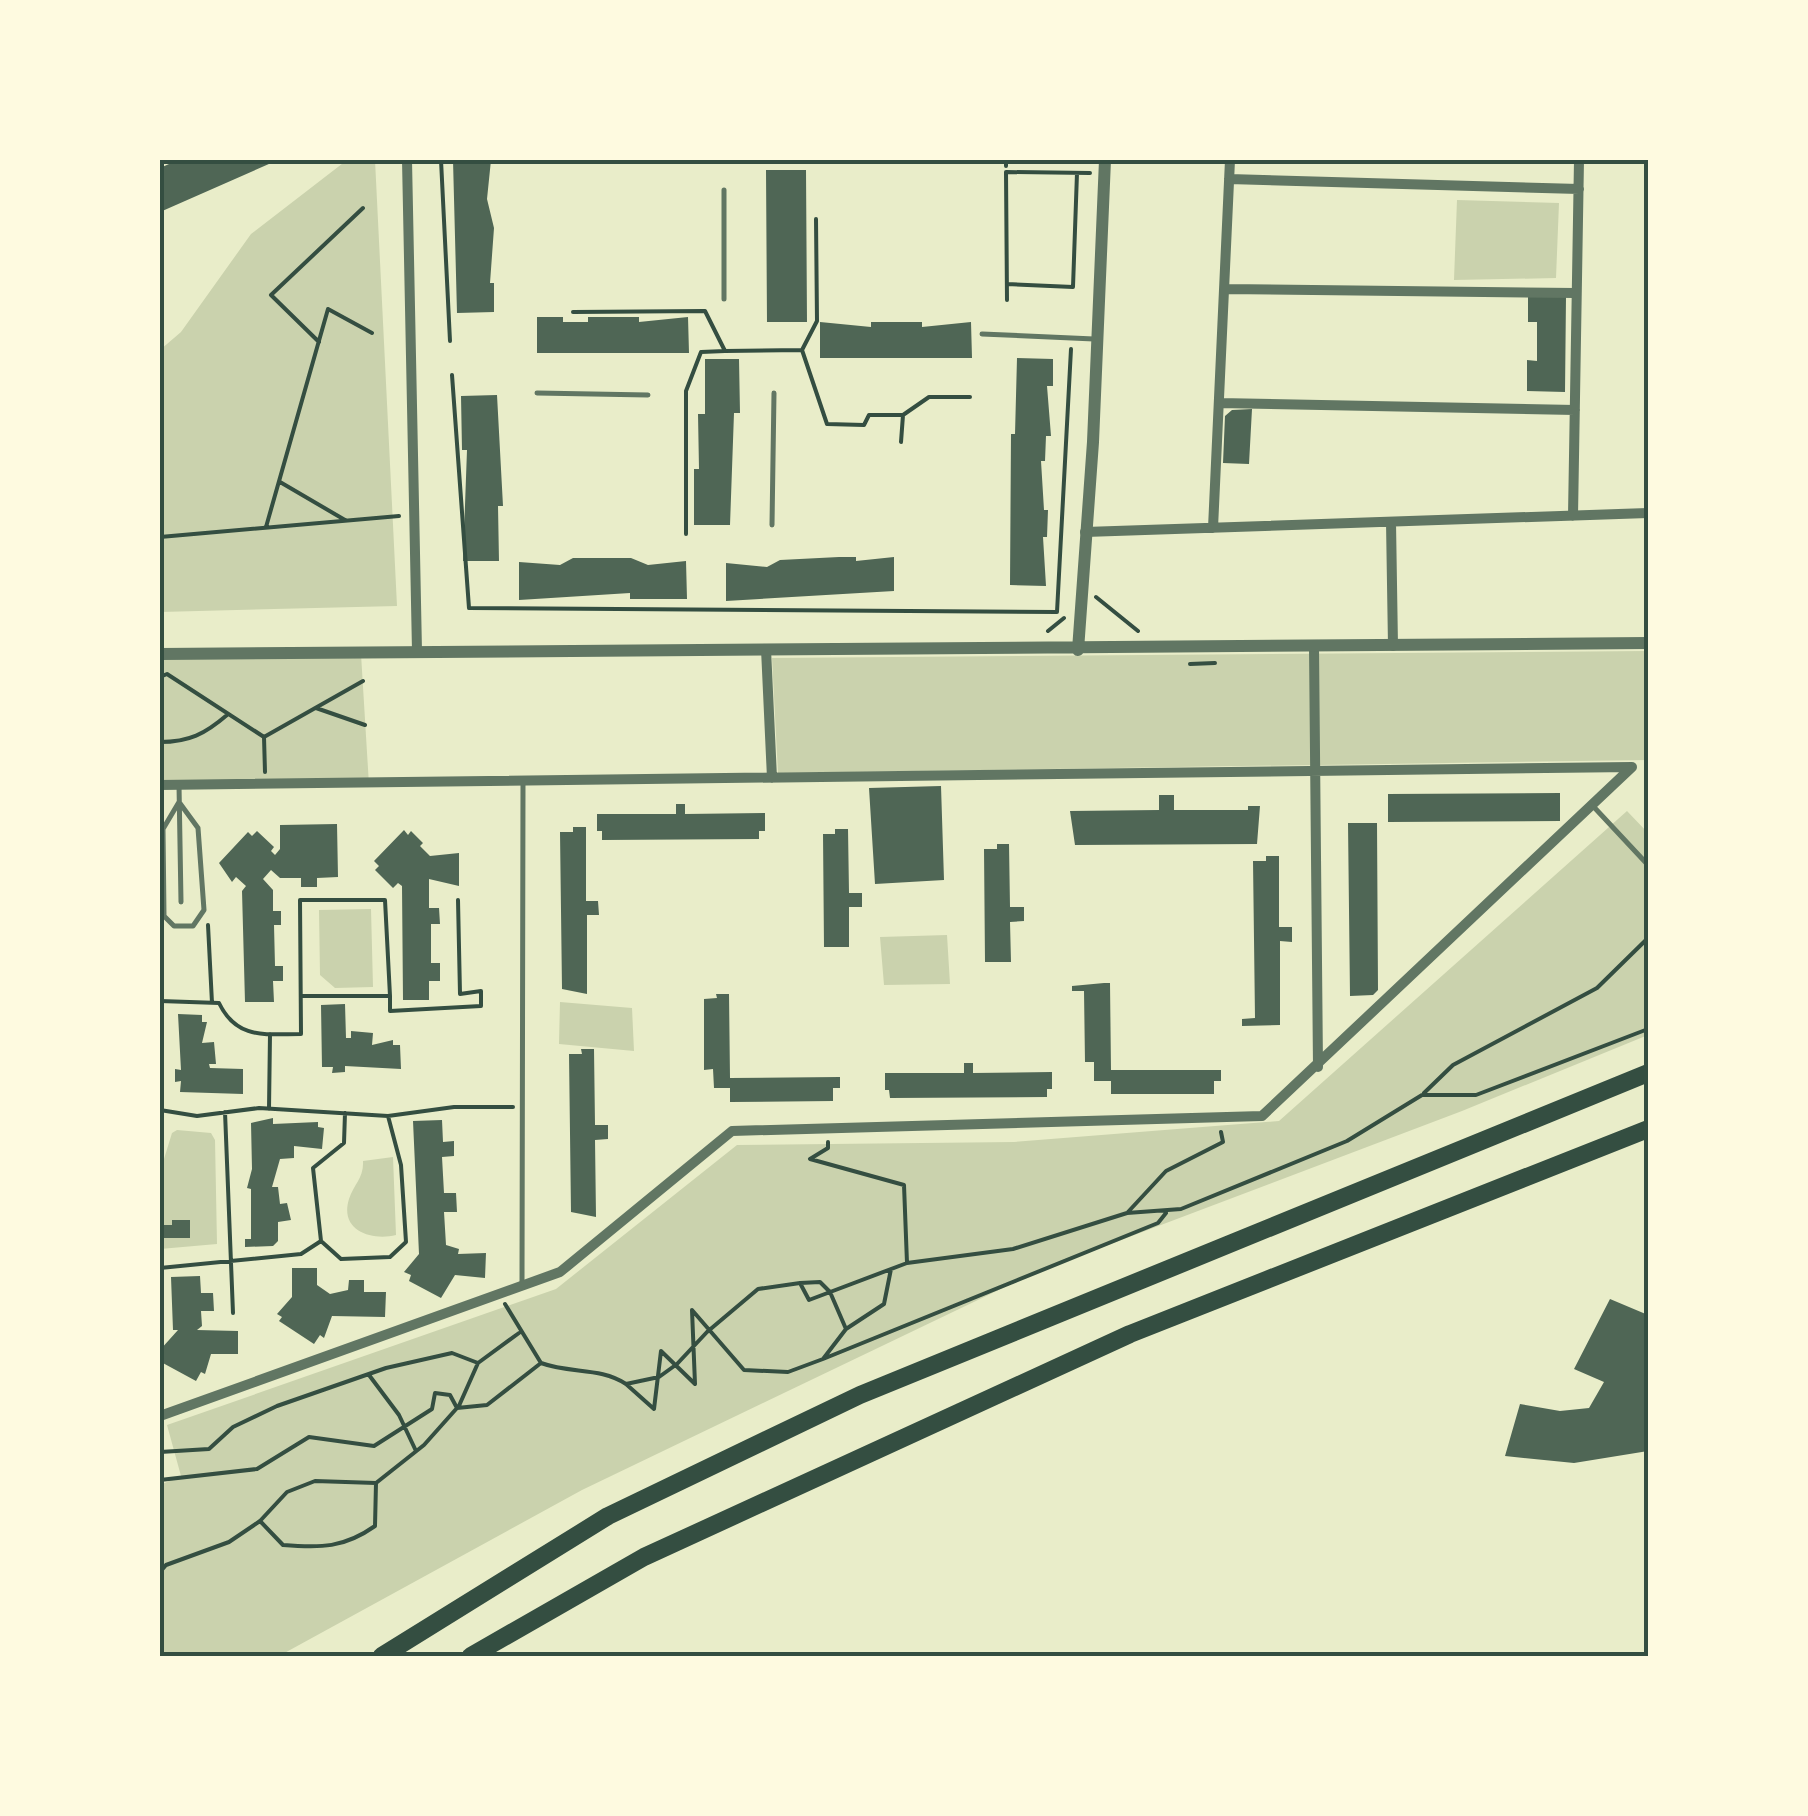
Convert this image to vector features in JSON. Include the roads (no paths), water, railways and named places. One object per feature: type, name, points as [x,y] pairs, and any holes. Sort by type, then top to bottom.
[{"type":"highway","points":[[382,1656],[608,1516],[860,1395],[1648,1073]]},
{"type":"highway","points":[[472,1656],[644,1557],[1130,1334],[1648,1129]]},
{"type":"street","points":[[407,160],[417,651]]},
{"type":"street","points":[[1213,528],[1230,160]]},
{"type":"street","points":[[1573,516],[1579,160]]},
{"type":"street","points":[[1078,650],[1098,339],[1104,167]]},
{"type":"street","points":[[1229,178],[1579,189]]},
{"type":"street","points":[[1224,289],[1575,294]]},
{"type":"street","points":[[1218,404],[1575,410]]},
{"type":"street","points":[[1086,532],[1648,513]]},
{"type":"street","points":[[1391,522],[1393,646]]},
{"type":"street","points":[[160,654],[1648,643]]},
{"type":"street","points":[[1314,647],[1318,1068]]},
{"type":"street","points":[[766,649],[772,778]]},
{"type":"street","points":[[160,785],[1632,767],[1318,1068],[1262,1116],[732,1131],[572,1264],[500,1296],[160,1416]]},
{"type":"lane","points":[[724,190],[724,299]]},
{"type":"lane","points":[[982,334],[1098,339]]},
{"type":"lane","points":[[537,393],[648,395]]},
{"type":"lane","points":[[772,525],[774,393]]},
{"type":"lane","points":[[522,1287],[524,782]]},
{"type":"lane","points":[[179,785],[181,902]]},
{"type":"lane","points":[[179,802],[198,828],[204,910],[193,926],[174,926],[164,916],[163,829],[179,802]]},
{"type":"lane","points":[[1592,805],[1648,865]]}]
